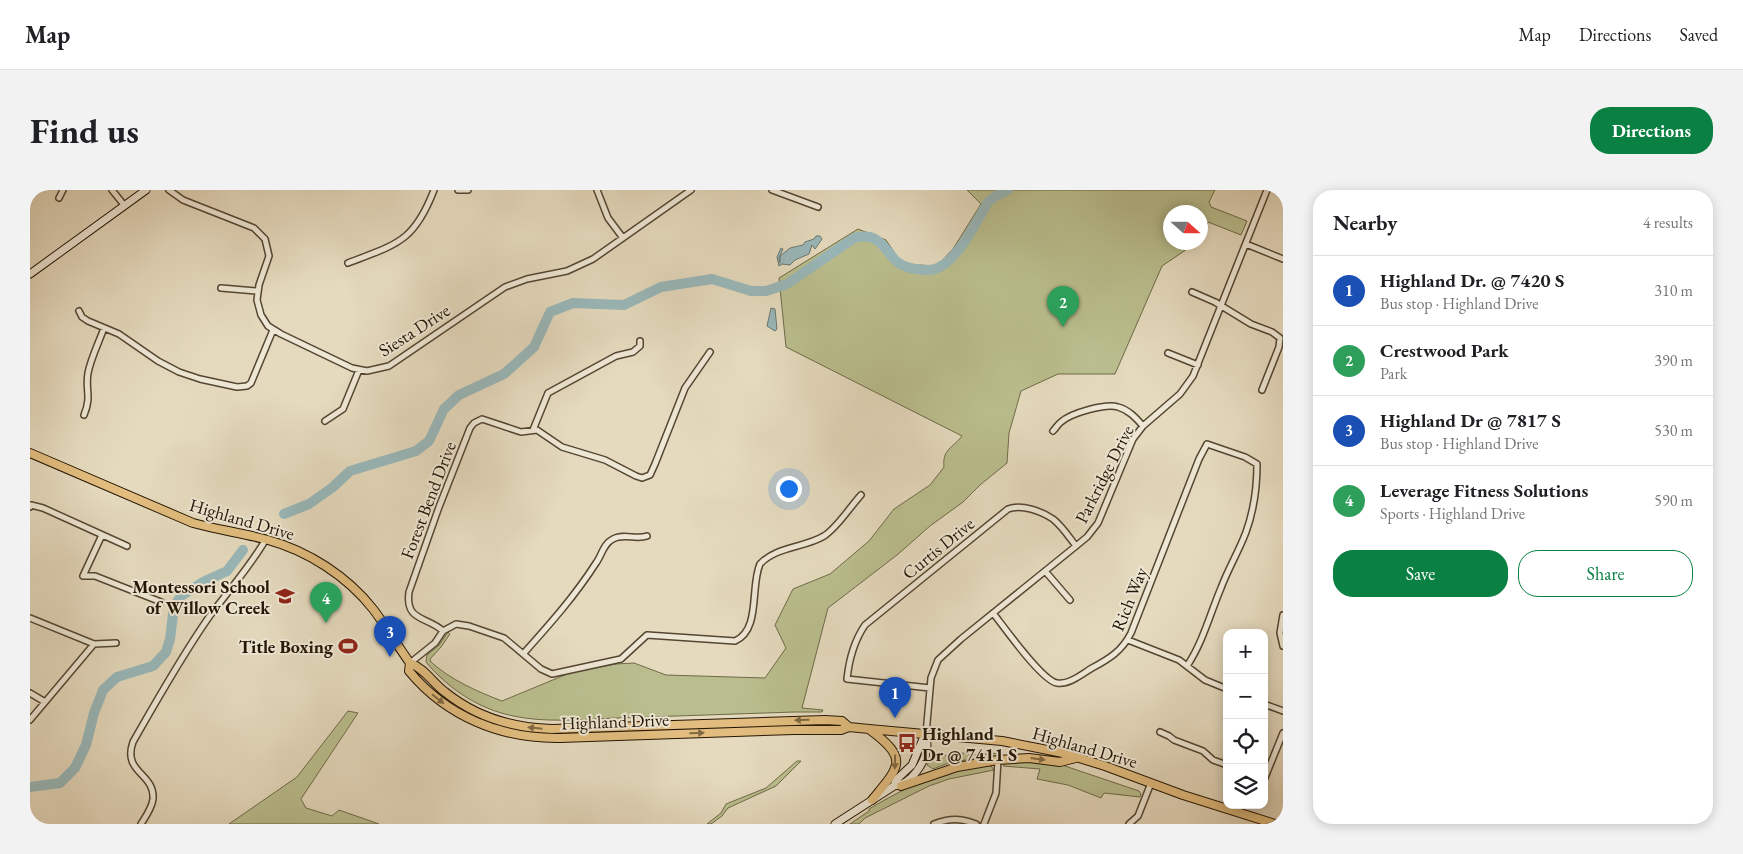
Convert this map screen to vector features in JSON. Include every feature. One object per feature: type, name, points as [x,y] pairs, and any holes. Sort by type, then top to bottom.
[{"type":"main road","name":"Highland Drive","points":[[30,453],[193,524],[266,539],[310,557],[346,582],[373,609],[410,663],[409,671],[416,679],[433,695],[454,710],[486,727],[524,737],[554,738],[841,730],[849,727],[1018,744],[1078,757],[1275,824]]},
{"type":"main road","points":[[868,729],[891,747],[897,759],[896,769],[891,778],[872,800]]},
{"type":"main road","points":[[897,786],[957,767],[998,760],[1029,758],[1060,762],[1078,757]]},
{"type":"street","points":[[59,198],[63,190]]},
{"type":"street","points":[[112,190],[124,205]]},
{"type":"street","points":[[30,274],[146,190]]},
{"type":"street","points":[[79,311],[82,317],[88,321],[128,339],[168,367],[192,377],[237,387],[247,386],[251,383],[273,330],[261,315],[257,300],[257,291],[269,256],[265,239],[254,228],[183,200],[170,190]]},
{"type":"street","points":[[348,263],[390,247],[402,240],[421,220],[434,190]]},
{"type":"street","points":[[458,190],[468,190]]},
{"type":"street","points":[[597,190],[608,218],[623,238]]},
{"type":"street","name":"Siesta Drive","points":[[273,330],[359,370],[375,370],[388,366],[505,287],[527,279],[555,274],[580,266],[692,190]]},
{"type":"street","points":[[772,190],[818,207]]},
{"type":"street","name":"Parkridge Drive","points":[[926,734],[930,688],[934,667],[938,660],[961,639],[1087,537],[1098,523],[1133,439],[1143,426],[1180,394],[1193,376],[1267,190]]},
{"type":"street","points":[[1246,244],[1283,259]]},
{"type":"street","points":[[221,288],[257,291]]},
{"type":"street","points":[[1192,292],[1222,306],[1251,324],[1272,332],[1280,338],[1279,347],[1262,390]]},
{"type":"street","points":[[84,416],[89,398],[88,376],[104,328]]},
{"type":"street","points":[[533,430],[548,392],[616,356],[633,352],[640,346],[640,341]]},
{"type":"street","name":"Forest Bend Drive","points":[[443,631],[434,624],[412,613],[408,607],[408,592],[439,507],[470,428],[474,423],[482,419],[521,432],[533,430],[542,433],[562,447],[605,460],[636,476],[646,477],[650,475],[655,464],[685,388],[710,352]]},
{"type":"street","points":[[1168,353],[1198,365]]},
{"type":"street","points":[[325,421],[343,409],[359,370]]},
{"type":"street","points":[[1053,431],[1062,421],[1071,416],[1113,405],[1126,410],[1143,426]]},
{"type":"street","name":"Rich Way","points":[[993,613],[1045,676],[1058,683],[1071,680],[1111,658],[1128,640],[1199,458],[1207,444],[1257,464],[1254,503],[1246,533],[1222,586],[1199,645],[1187,666]]},
{"type":"street","points":[[410,663],[435,642],[443,631],[456,624],[469,626],[504,638],[541,669],[552,674],[621,658],[647,635],[729,641],[740,639],[750,626],[760,564],[768,556],[824,536],[861,495]]},
{"type":"street","points":[[30,507],[31,505],[43,508],[127,546]]},
{"type":"street","name":"Curtis Drive","points":[[930,688],[847,679],[855,644],[865,626],[1008,509],[1020,506],[1046,515],[1058,524],[1076,546]]},
{"type":"street","points":[[102,535],[83,576],[95,576],[162,602]]},
{"type":"street","points":[[524,653],[567,603],[596,563],[606,544],[620,536],[641,538],[647,536]]},
{"type":"street","points":[[141,824],[152,805],[153,797],[152,789],[148,782],[132,764],[129,752],[133,742],[183,657],[266,539]]},
{"type":"street","points":[[1045,570],[1070,600]]},
{"type":"street","points":[[1283,615],[1280,633],[1283,646]]},
{"type":"street","points":[[30,618],[94,644],[116,643]]},
{"type":"street","points":[[1128,640],[1173,657],[1205,680],[1223,687]]},
{"type":"street","points":[[30,720],[94,644]]},
{"type":"street","points":[[30,693],[45,702]]},
{"type":"street","points":[[1268,705],[1283,711]]},
{"type":"street","points":[[1160,732],[1224,764]]},
{"type":"street","points":[[1268,772],[1283,733]]},
{"type":"street","points":[[835,824],[897,786],[896,780],[906,773],[912,765],[926,734]]},
{"type":"street","points":[[984,824],[996,793],[998,760]]},
{"type":"street","points":[[1130,824],[1138,816],[1151,783]]},
{"type":"street","points":[[934,824],[946,819],[953,819],[976,824]]},
{"type":"green space","points":[[967,190],[1215,190],[1209,202],[1211,207],[1247,221],[1241,235],[1208,222],[1208,205],[1163,205],[1163,250],[1186,250],[1162,266],[1115,374],[1058,374],[1021,391],[1009,433],[1007,463],[963,502],[930,526],[897,555],[828,608],[802,708],[823,710],[822,712],[576,720],[533,719],[505,714],[482,706],[452,687],[426,662],[427,655],[439,645],[448,632],[450,634],[430,659],[431,662],[464,684],[502,701],[572,672],[616,664],[634,663],[666,675],[765,678],[786,648],[775,625],[793,589],[830,574],[869,541],[894,509],[930,485],[944,467],[946,452],[962,436],[786,347],[779,278],[858,229],[886,240],[902,264],[937,266],[953,249],[981,204]]},
{"type":"green space","points":[[348,711],[358,713],[301,799],[306,808],[332,816],[339,810],[379,824],[229,824],[297,777]]},
{"type":"green space","points":[[962,753],[972,755],[999,753],[1001,755],[951,762],[933,769],[927,765],[929,761],[942,756]]},
{"type":"green space","points":[[797,761],[801,761],[776,786],[728,808],[722,816],[711,824],[707,824],[721,813],[726,804],[766,788]]},
{"type":"green space","points":[[1007,762],[1036,762],[1062,765],[1139,791],[1141,794],[1140,797],[1104,793],[1101,798],[1068,785],[1037,779],[1040,769],[1003,766]]},
{"type":"green space","points":[[985,765],[991,766],[994,770],[949,779],[929,786],[865,818],[859,824],[850,824],[869,811],[869,809],[921,782],[954,770]]},
{"type":"water","points":[[816,236],[820,236],[822,239],[815,249],[812,245],[809,254],[795,260],[790,265],[782,264],[779,266],[777,257],[781,248],[783,249],[779,258],[780,263],[780,256],[790,248],[803,245]]},
{"type":"water","points":[[771,308],[775,309],[777,329],[775,331],[767,326]]},
{"type":"waterway","points":[[284,514],[309,504],[333,487],[350,471],[416,451],[429,441],[444,409],[459,395],[504,374],[534,347],[550,312],[573,303],[624,305],[661,287],[712,279],[751,291],[766,291],[787,284],[854,238],[862,237],[874,238],[902,265],[910,268],[933,270],[943,265],[959,250],[988,202],[1008,190]]},
{"type":"waterway","points":[[30,787],[60,783],[75,768],[86,745],[94,713],[103,690],[117,677],[153,666],[166,652],[170,639],[174,606],[181,596],[203,582],[227,571],[243,550]]},
{"type":"place","name":"Crestwood Park","points":[[1063,327]]},
{"type":"place","name":"Montessori School of Willow Creek","points":[[285,596]]},
{"type":"place","name":"Leverage Fitness Solutions","points":[[326,623]]},
{"type":"place","name":"Title Boxing","points":[[348,646]]},
{"type":"place","name":"Highland Dr @ 7817 S","points":[[390,657]]},
{"type":"place","name":"Highland Dr. @ 7420 S","points":[[895,718]]},
{"type":"place","name":"Highland Dr @ 7411 S","points":[[907,743]]}]
